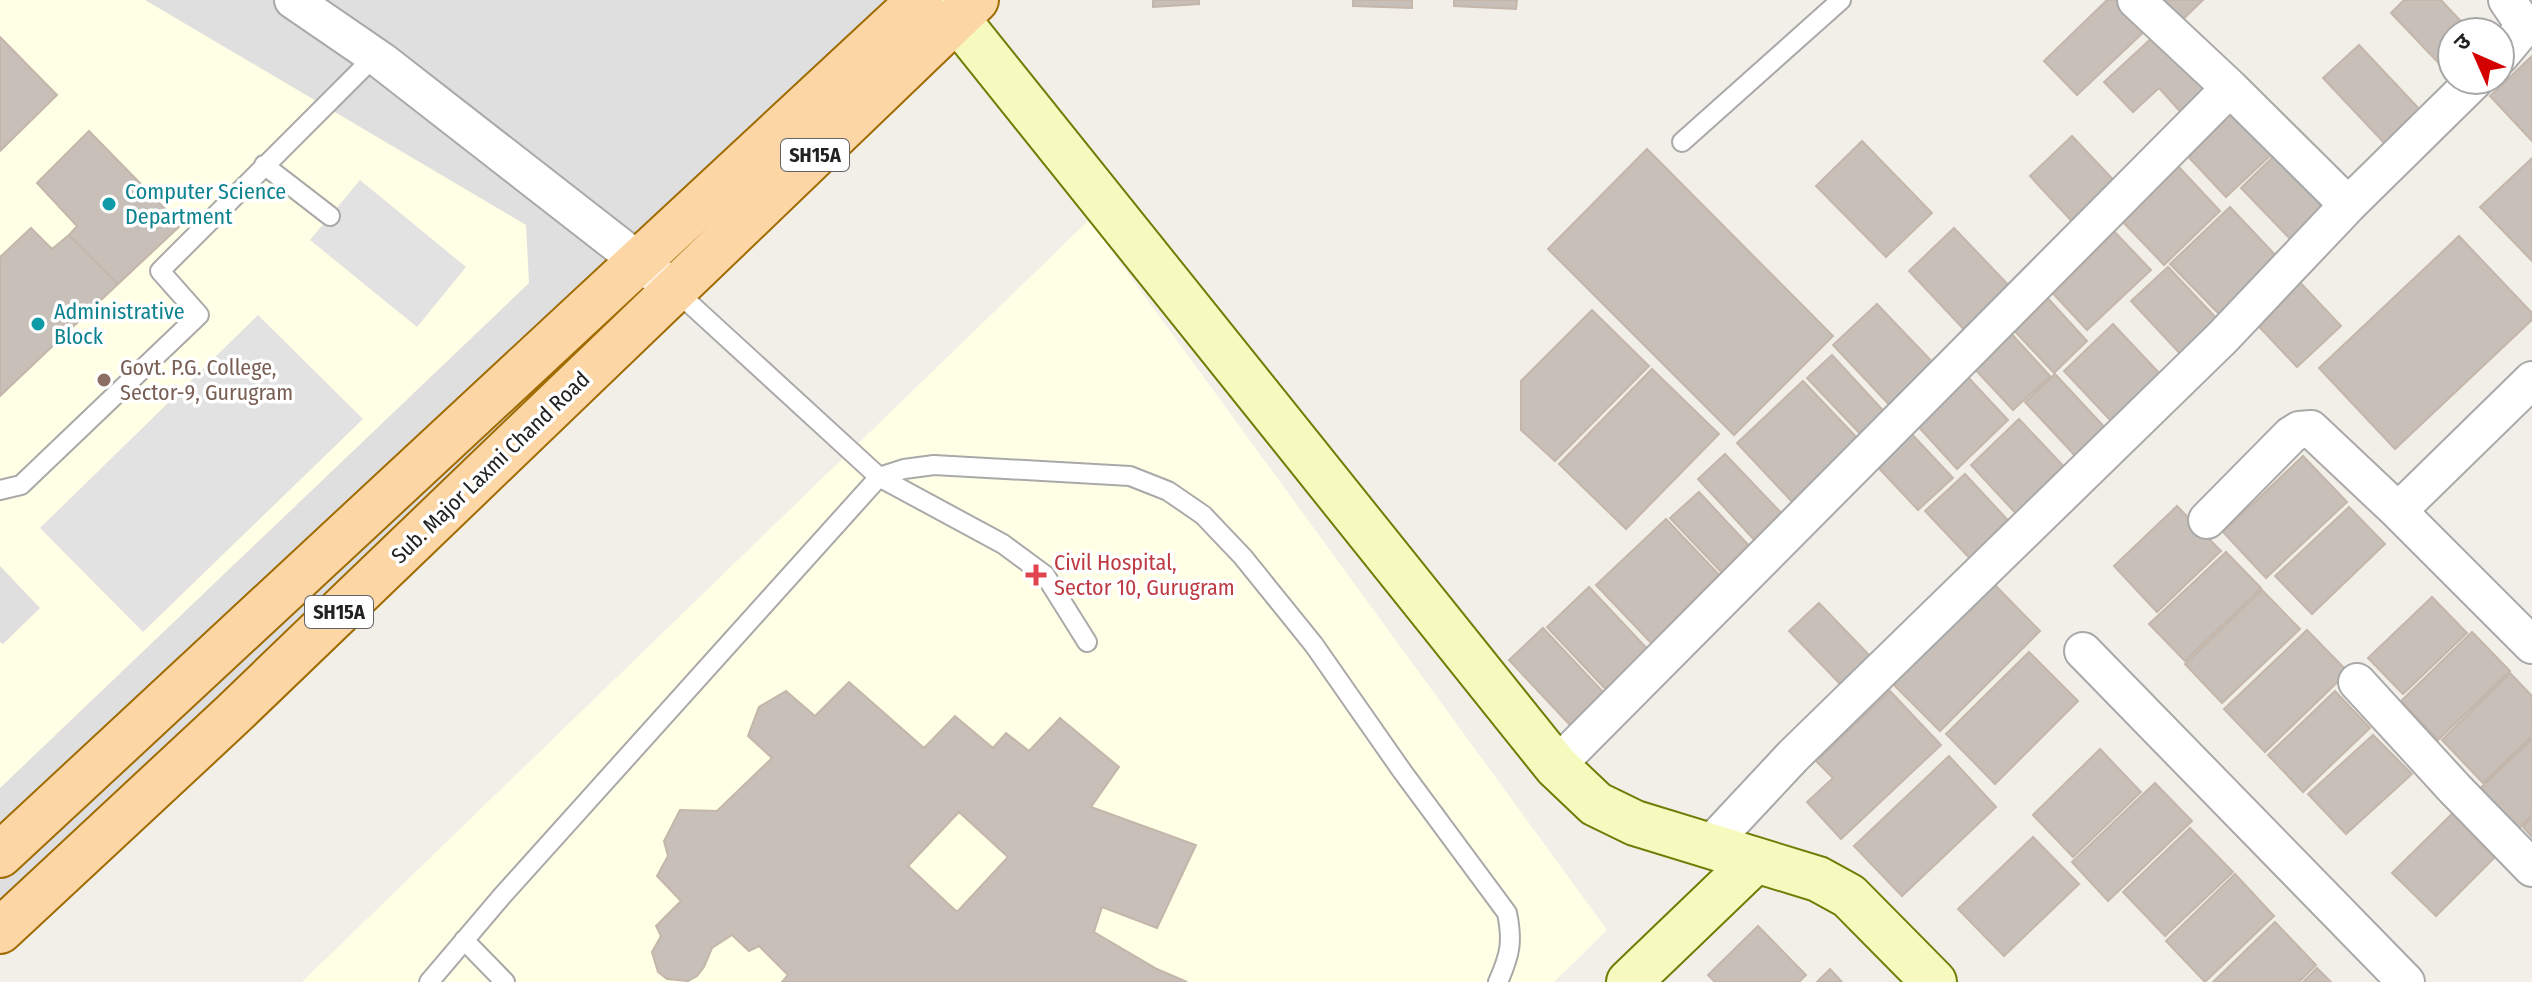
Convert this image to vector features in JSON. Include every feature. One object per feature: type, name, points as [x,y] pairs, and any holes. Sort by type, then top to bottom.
[{"type":"main road","name":"Sub. Major Laxmi Chand Road","points":[[0,855],[640,262],[948,5]]},
{"type":"main road","name":"Sub. Major Laxmi Chand Road","points":[[0,931],[232,715],[675,290],[948,5]]},
{"type":"main road","points":[[193,675],[232,715]]},
{"type":"street","points":[[293,0],[375,56],[675,290]]},
{"type":"street","points":[[2136,0],[2348,205]]},
{"type":"street","points":[[2507,0],[2522,22],[2516,37]]},
{"type":"street","points":[[948,5],[1556,766],[1596,804],[1635,823],[1818,879],[1849,896],[1934,982]]},
{"type":"street","points":[[1556,766],[2230,88]]},
{"type":"street","points":[[1708,847],[1793,756],[2222,338],[2348,205],[2459,96]]},
{"type":"street","points":[[2398,511],[2532,380]]},
{"type":"street","points":[[2207,520],[2291,435],[2299,430],[2311,429],[2532,645]]},
{"type":"street","points":[[2083,651],[2406,982]]},
{"type":"street","points":[[2357,682],[2532,868]]},
{"type":"street","points":[[1629,982],[1756,860]]},
{"type":"lane","points":[[1682,142],[1841,0]]},
{"type":"lane","points":[[0,490],[21,485],[199,315],[160,271],[375,56]]},
{"type":"lane","points":[[264,165],[330,216]]},
{"type":"lane","points":[[675,290],[879,477],[1003,544],[1045,575],[1087,642]]},
{"type":"lane","points":[[429,982],[879,477],[904,469],[934,465],[1130,476],[1168,491],[1203,515],[1243,557],[1314,645],[1507,913],[1511,932],[1510,956],[1498,982]]},
{"type":"lane","points":[[464,940],[505,982]]},
{"type":"shaded area","points":[[0,0],[998,0],[0,921]]},
{"type":"shaded area","name":"Govt. P.G. College, Sector-9, Gurugram","points":[[0,0],[145,0],[526,225],[529,283],[0,788],[0,642],[3,644],[40,608],[0,566],[0,396],[181,224],[89,132],[37,183],[77,226],[52,249],[30,228],[0,257],[0,151],[57,95],[0,37]]},
{"type":"shaded area","points":[[360,180],[466,267],[417,327],[310,240]]},
{"type":"shaded area","name":"Civil Hospital, Sector 10, Gurugram","points":[[1089,220],[1607,930],[1554,982],[302,982]]},
{"type":"shaded area","points":[[258,315],[363,419],[143,632],[40,528]]},
{"type":"building","points":[[1153,0],[1199,0],[1199,4],[1153,7]]},
{"type":"building","points":[[1353,0],[1412,0],[1412,8],[1353,6]]},
{"type":"building","points":[[1454,0],[1517,0],[1516,9],[1454,6]]},
{"type":"building","points":[[2107,0],[2123,0],[2149,27],[2077,95],[2044,61]]},
{"type":"building","points":[[2154,0],[2203,0],[2177,25]]},
{"type":"building","points":[[2404,0],[2441,0],[2456,16],[2436,16],[2436,60],[2391,13]]},
{"type":"building","points":[[2154,36],[2211,97],[2187,119],[2159,88],[2133,112],[2104,82]]},
{"type":"building","points":[[0,37],[57,95],[0,151]]},
{"type":"building","points":[[2359,45],[2423,113],[2388,147],[2323,78]]},
{"type":"building","points":[[2532,56],[2532,141],[2490,96],[2516,96],[2516,71]]},
{"type":"building","points":[[2228,104],[2273,153],[2226,197],[2181,149]]},
{"type":"building","name":"Computer Science Department","points":[[89,131],[181,225],[118,284],[69,235],[77,226],[37,183]]},
{"type":"building","points":[[2072,136],[2122,189],[2079,229],[2030,176]]},
{"type":"building","points":[[1862,141],[1932,213],[1886,257],[1816,186]]},
{"type":"building","points":[[1647,149],[1833,336],[1734,435],[1548,249]]},
{"type":"building","points":[[2280,150],[2334,206],[2295,244],[2241,188]]},
{"type":"building","points":[[2532,158],[2532,261],[2480,207]]},
{"type":"building","points":[[2177,165],[2220,211],[2164,265],[2120,219]]},
{"type":"building","points":[[2230,207],[2281,261],[2222,317],[2170,264]]},
{"type":"building","points":[[2110,227],[2151,270],[2087,330],[2047,287]]},
{"type":"building","name":"Administrative Block","points":[[31,228],[52,249],[69,235],[118,284],[0,396],[0,257]]},
{"type":"building","points":[[1954,228],[2017,294],[1971,337],[1909,271]]},
{"type":"building","points":[[2459,236],[2532,313],[2532,320],[2395,449],[2319,368]]},
{"type":"building","points":[[2168,267],[2222,324],[2185,359],[2131,301]]},
{"type":"building","points":[[2294,276],[2341,326],[2297,367],[2250,317]]},
{"type":"building","points":[[2043,293],[2087,341],[2054,373],[2009,325]]},
{"type":"building","points":[[1877,304],[1940,370],[1896,412],[1833,345]]},
{"type":"building","points":[[1592,310],[1649,366],[1555,461],[1521,430],[1521,381]]},
{"type":"building","points":[[2113,324],[2163,377],[2113,423],[2064,371]]},
{"type":"building","points":[[2008,330],[2050,376],[2013,410],[1971,365]]},
{"type":"building","points":[[1832,355],[1890,418],[1866,440],[1807,378]]},
{"type":"building","points":[[1652,369],[1719,434],[1626,529],[1559,464]]},
{"type":"building","points":[[2055,374],[2109,432],[2079,460],[2025,402]]},
{"type":"building","points":[[1966,375],[2008,420],[1957,469],[1915,423]]},
{"type":"building","points":[[1803,381],[1862,443],[1796,506],[1737,443]]},
{"type":"building","points":[[2019,419],[2069,472],[2020,518],[1971,465]]},
{"type":"building","points":[[1908,430],[1953,478],[1918,510],[1874,463]]},
{"type":"building","points":[[1725,454],[1787,519],[1759,545],[1698,479]]},
{"type":"building","points":[[2303,456],[2347,502],[2266,578],[2223,532]]},
{"type":"building","points":[[1965,474],[2017,530],[1978,567],[1925,511]]},
{"type":"building","points":[[1699,492],[1754,551],[1726,577],[1670,518]]},
{"type":"building","points":[[2177,506],[2221,551],[2157,612],[2114,566]]},
{"type":"building","points":[[2349,507],[2385,544],[2312,614],[2275,576]]},
{"type":"building","points":[[1666,519],[1725,581],[1655,647],[1596,585]]},
{"type":"building","points":[[2226,552],[2261,588],[2185,661],[2149,624]]},
{"type":"building","points":[[1991,581],[2040,631],[1940,731],[1890,681]]},
{"type":"building","points":[[1589,587],[1654,656],[1612,696],[1547,627]]},
{"type":"building","points":[[2262,590],[2300,629],[2222,703],[2185,664]]},
{"type":"building","points":[[2432,597],[2467,633],[2403,694],[2368,658]]},
{"type":"building","points":[[1819,603],[1872,658],[1843,687],[1789,631]]},
{"type":"building","points":[[1543,628],[1604,693],[1570,725],[1509,660]]},
{"type":"building","points":[[2307,630],[2348,672],[2265,752],[2224,709]]},
{"type":"building","points":[[2472,632],[2510,671],[2438,740],[2401,701]]},
{"type":"building","points":[[2029,652],[2078,701],[1995,784],[1946,734]]},
{"type":"building","points":[[2510,673],[2532,696],[2532,736],[2483,783],[2442,740]]},
{"type":"building","points":[[849,682],[924,748],[955,716],[993,748],[1006,733],[1029,751],[1060,718],[1119,767],[1091,807],[1196,845],[1157,928],[1102,907],[1094,932],[1157,969],[1187,982],[782,982],[788,975],[759,946],[749,951],[732,935],[712,948],[697,976],[688,981],[667,979],[658,972],[652,952],[661,936],[656,926],[681,901],[657,876],[668,856],[664,841],[680,810],[717,811],[772,758],[748,736],[759,707],[786,691],[815,716]],"holes":[[[959,812],[1008,857],[957,912],[908,866]]]},
{"type":"building","points":[[1890,691],[1941,745],[1841,839],[1807,802],[1833,778],[1816,761]]},
{"type":"building","points":[[2335,691],[2370,728],[2303,792],[2268,755]]},
{"type":"building","points":[[2373,735],[2412,774],[2346,834],[2308,794]]},
{"type":"building","points":[[2532,739],[2532,815],[2511,836],[2472,796]]},
{"type":"building","points":[[2100,749],[2141,792],[2073,857],[2033,815]]},
{"type":"building","points":[[1949,756],[1996,807],[1902,896],[1854,846]]},
{"type":"building","points":[[2155,783],[2192,821],[2108,901],[2072,862]]},
{"type":"building","points":[[2461,805],[2504,848],[2436,916],[2392,873]]},
{"type":"building","points":[[2532,818],[2532,837],[2523,827]]},
{"type":"building","points":[[2190,828],[2233,872],[2165,936],[2123,892]]},
{"type":"building","points":[[2033,837],[2079,884],[2004,956],[1958,909]]},
{"type":"building","points":[[2235,874],[2274,916],[2205,982],[2166,941]]},
{"type":"building","points":[[2275,922],[2316,965],[2299,982],[2213,982]]},
{"type":"building","points":[[1758,926],[1806,975],[1799,982],[1715,982],[1708,975]]},
{"type":"building","points":[[2317,968],[2331,982],[2303,982]]},
{"type":"building","points":[[1830,969],[1842,982],[1817,982]]},
{"type":"place","name":"Computer Science Department","points":[[109,204]]},
{"type":"place","name":"Administrative Block","points":[[38,324]]},
{"type":"place","name":"Govt. P.G. College, Sector-9, Gurugram","points":[[104,380]]},
{"type":"place","name":"Civil Hospital, Sector 10, Gurugram","points":[[1036,575]]}]
